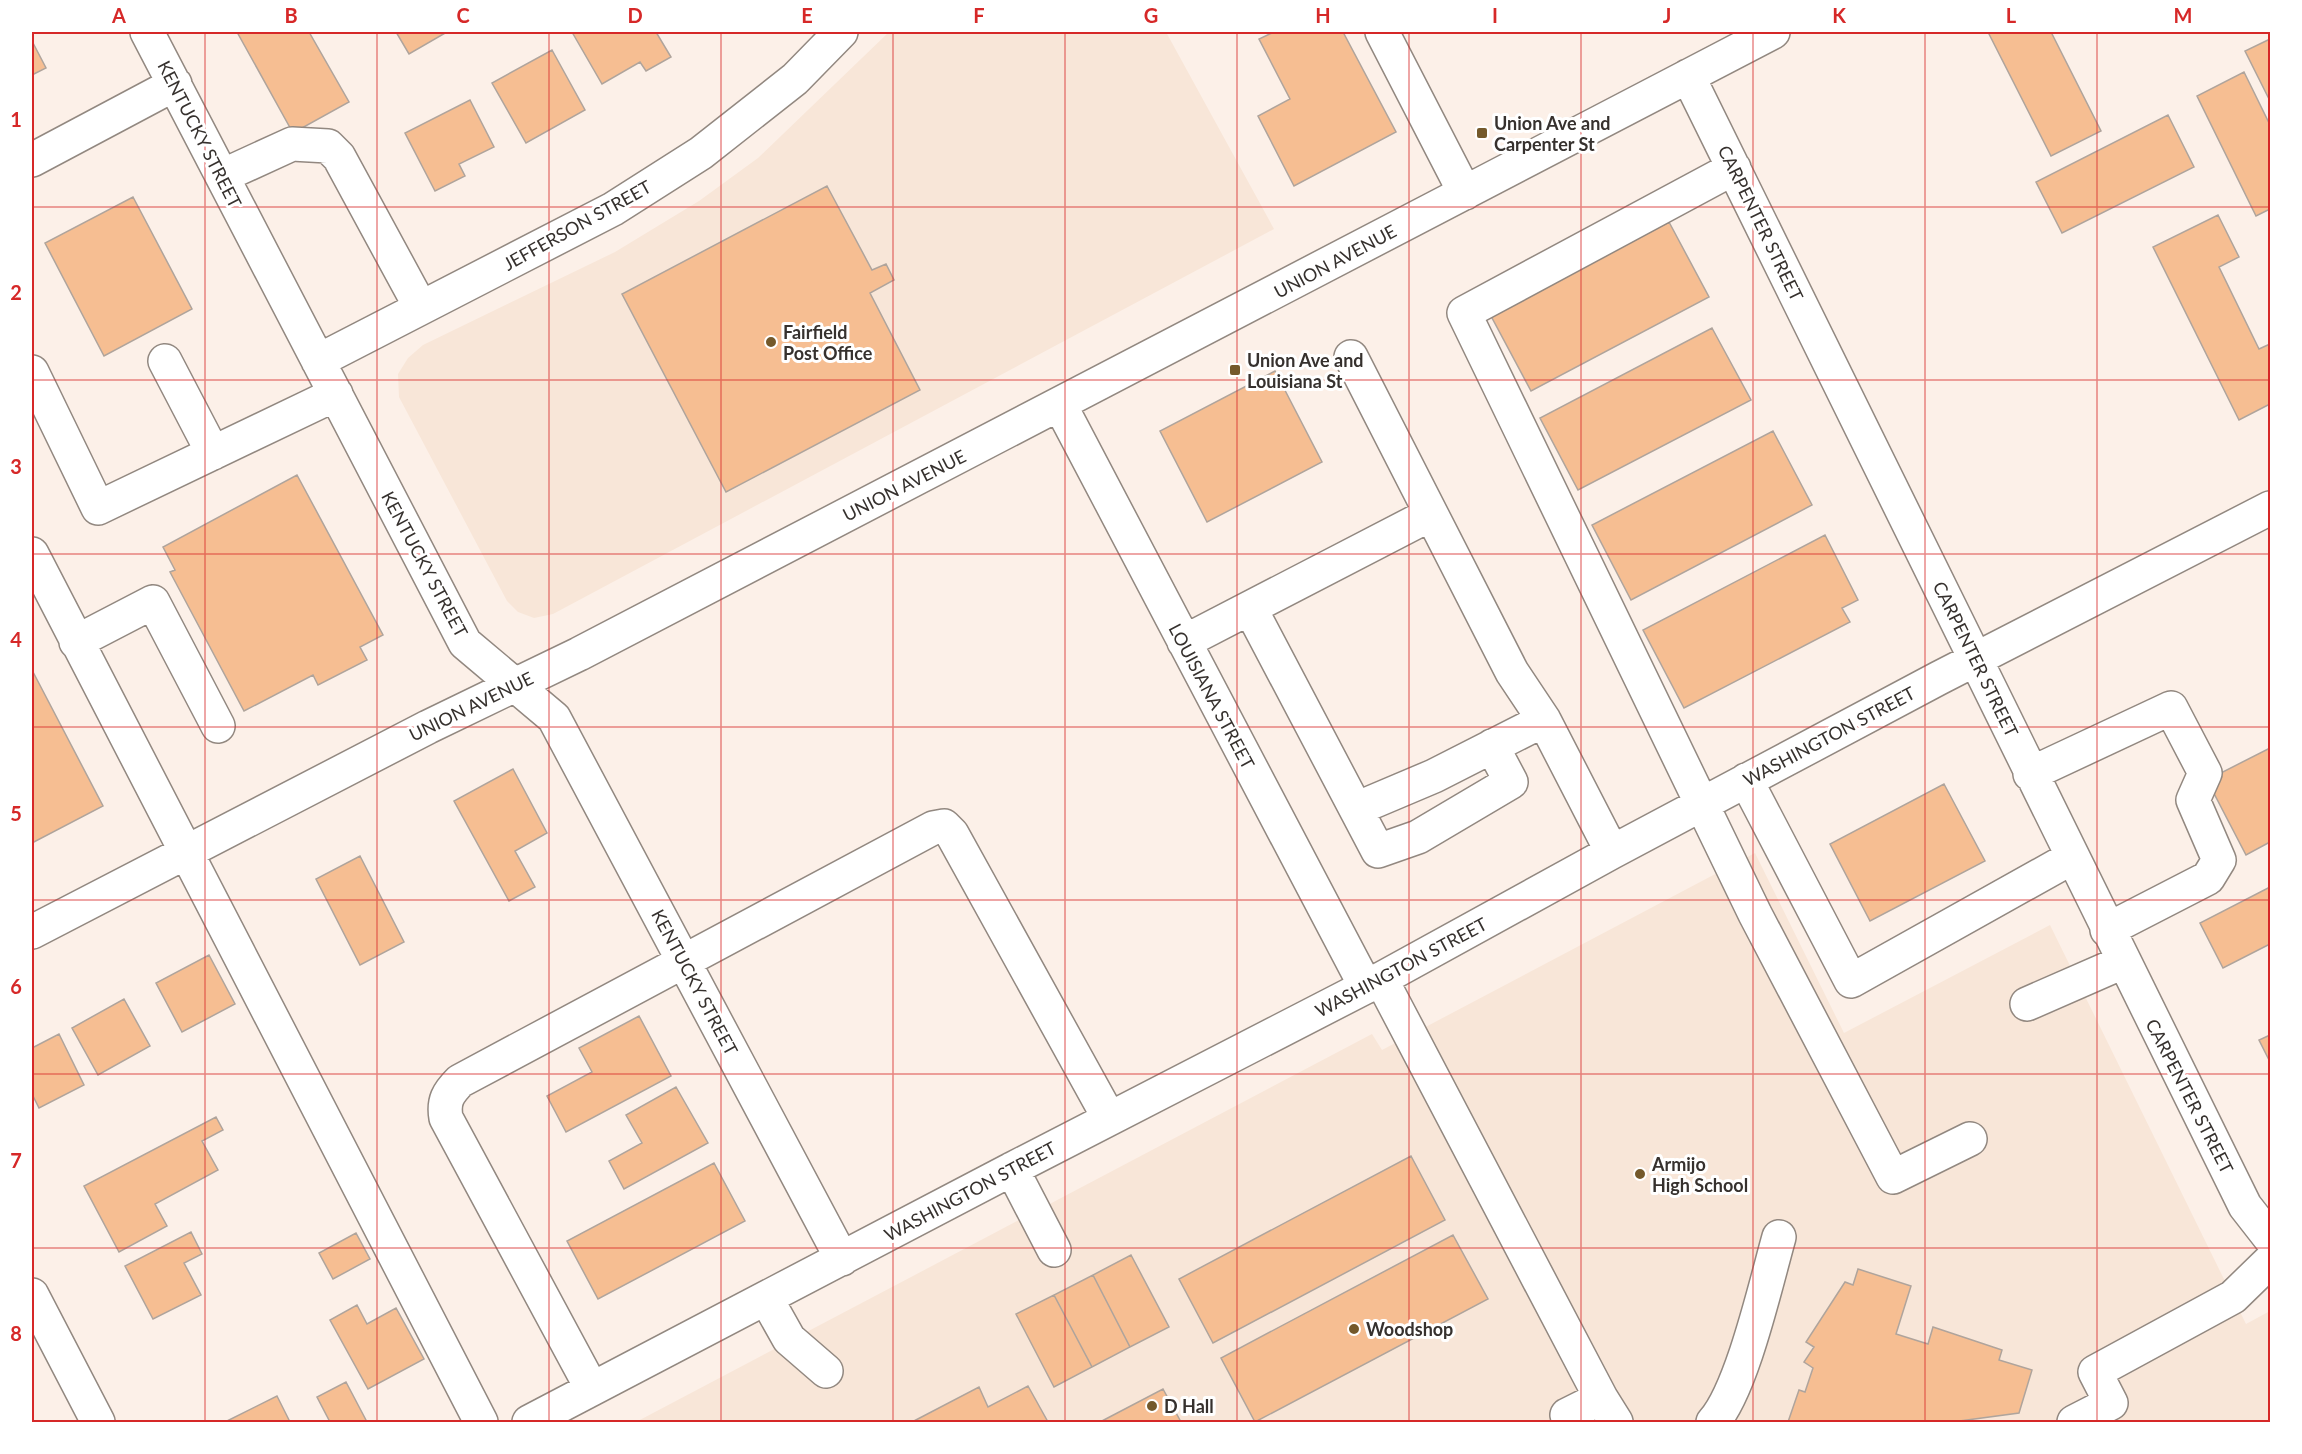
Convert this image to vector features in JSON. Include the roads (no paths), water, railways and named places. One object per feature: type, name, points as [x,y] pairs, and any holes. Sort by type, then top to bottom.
[{"type":"street","name":"KENTUCKY STREET","points":[[147,32],[465,643],[554,718],[842,1259]]},
{"type":"street","name":"JEFFERSON STREET","points":[[318,361],[613,209],[701,153],[795,79],[841,32]]},
{"type":"street","points":[[1382,32],[1465,193]]},
{"type":"street","name":"UNION AVENUE","points":[[32,932],[1060,405],[1773,32]]},
{"type":"street","name":"CARPENTER STREET","points":[[1688,76],[1977,658],[2071,858],[2245,1206],[2271,1238]]},
{"type":"street","points":[[32,160],[175,84]]},
{"type":"street","points":[[222,176],[292,144],[328,146],[339,157],[422,308]]},
{"type":"street","points":[[1734,168],[1464,313],[1704,804],[1755,914],[1893,1178],[1970,1139]]},
{"type":"street","points":[[1351,357],[1512,672],[1544,720],[1612,852]]},
{"type":"street","points":[[165,361],[213,453]]},
{"type":"street","points":[[32,372],[98,508],[336,394]]},
{"type":"street","name":"LOUISIANA STREET","points":[[1060,405],[1184,642],[1608,1410]]},
{"type":"street","name":"WASHINGTON STREET","points":[[529,1422],[1109,1118],[1373,983],[1612,852],[1977,658],[2271,508]]},
{"type":"street","points":[[1184,642],[1431,514]]},
{"type":"street","points":[[32,554],[42,600],[76,642],[481,1422]]},
{"type":"street","points":[[76,642],[153,602],[218,726]]},
{"type":"street","points":[[1250,608],[1378,850],[1418,837],[1511,782],[1492,746]]},
{"type":"street","points":[[2030,774],[2171,708],[2205,773],[2193,800],[2219,860],[2208,878],[2107,930]]},
{"type":"street","points":[[1356,809],[1434,776],[1544,720]]},
{"type":"street","points":[[1746,780],[1851,981],[2071,858]]},
{"type":"street","points":[[592,1389],[446,1118],[444,1106],[450,1091],[460,1081],[933,828],[944,826],[952,834],[1109,1118]]},
{"type":"street","points":[[2027,1004],[2123,962]]},
{"type":"street","points":[[1011,1169],[1054,1250]]},
{"type":"street","points":[[1713,1422],[1731,1392],[1760,1307],[1779,1237]]},
{"type":"street","points":[[2074,1422],[2111,1403],[2095,1372],[2233,1298],[2271,1262]]},
{"type":"street","points":[[32,1298],[98,1422]]},
{"type":"street","points":[[766,1298],[789,1339],[826,1371]]},
{"type":"street","points":[[1571,1422],[1567,1415],[1608,1410]]},
{"type":"place","name":"Union Ave and Carpenter St","points":[[1482,133]]},
{"type":"place","name":"Fairfield Post Office","points":[[771,342]]},
{"type":"place","name":"Union Ave and Louisiana St","points":[[1235,370]]},
{"type":"place","name":"Armijo High School","points":[[1640,1174]]},
{"type":"place","name":"Woodshop","points":[[1354,1329]]},
{"type":"place","name":"D Hall","points":[[1152,1406]]}]
